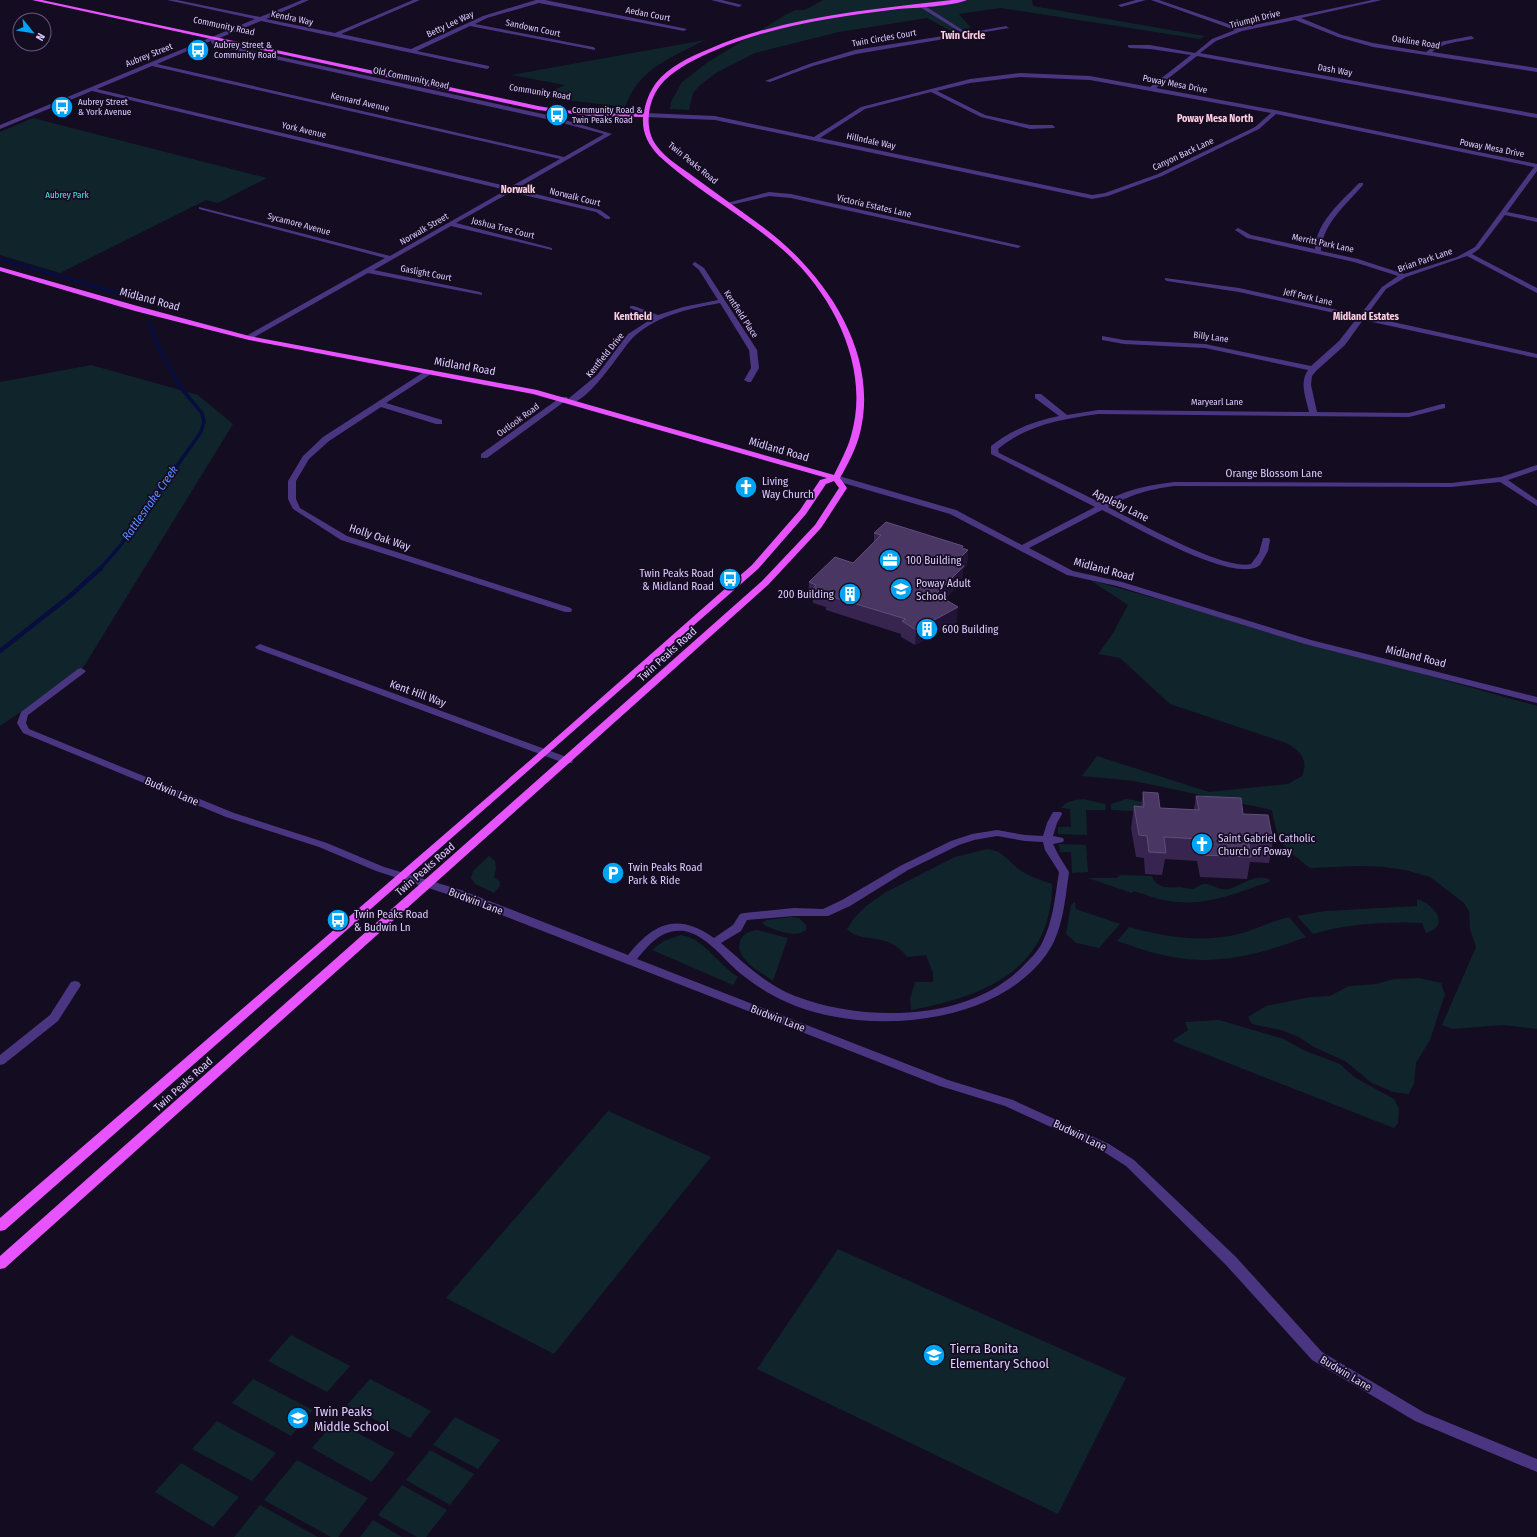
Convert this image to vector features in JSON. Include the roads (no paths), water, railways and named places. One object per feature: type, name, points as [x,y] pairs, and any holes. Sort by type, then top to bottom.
[{"type":"main road","name":"Community Road","points":[[35,0],[538,108],[617,117],[645,115]]},
{"type":"main road","name":"Community Road","points":[[60,0],[507,97],[645,115]]},
{"type":"main road","name":"Twin Peaks Road","points":[[0,1226],[401,875],[545,752],[755,566],[803,512],[823,482],[836,478],[847,457],[857,430],[859,407],[858,378],[850,340],[838,315],[817,281],[786,249],[676,166],[654,146],[648,136],[645,115],[646,108],[655,90],[662,81],[689,60],[726,43],[765,30],[795,24],[964,0]]},
{"type":"main road","name":"Midland Road","points":[[0,269],[138,309],[249,338],[534,392],[567,400],[836,478]]},
{"type":"main road","name":"Twin Peaks Road","points":[[0,1264],[429,884],[765,583],[816,529],[843,488],[836,478]]},
{"type":"street","name":"Kendra Way","points":[[170,0],[487,67]]},
{"type":"street","name":"Aubrey Street","points":[[0,127],[306,0]]},
{"type":"street","points":[[335,35],[417,0]]},
{"type":"street","name":"Betty Lee Way","points":[[412,51],[469,24],[540,0]]},
{"type":"street","name":"Aedan Court","points":[[540,0],[684,29]]},
{"type":"street","points":[[714,0],[739,5]]},
{"type":"street","points":[[1121,5],[1143,0]]},
{"type":"street","points":[[1154,0],[1240,30]]},
{"type":"street","name":"Triumph Drive","points":[[1152,89],[1194,54],[1214,40],[1240,30],[1379,0]]},
{"type":"street","points":[[922,6],[966,34]]},
{"type":"street","name":"Oakline Road","points":[[1296,18],[1353,40],[1537,70]]},
{"type":"street","name":"Sandown Court","points":[[469,24],[593,50]]},
{"type":"street","name":"Twin Circles Court","points":[[768,81],[811,65],[855,52],[1006,28]]},
{"type":"street","name":"Old Community Road","points":[[214,38],[214,44],[552,118],[609,134]]},
{"type":"street","points":[[1428,53],[1433,48],[1441,44],[1471,38]]},
{"type":"street","name":"Dash Way","points":[[1130,46],[1150,47],[1194,54],[1537,116]]},
{"type":"street","name":"Kennard Avenue","points":[[150,64],[566,159]]},
{"type":"street","name":"Poway Mesa Drive","points":[[816,138],[863,108],[970,81],[1020,75],[1090,78],[1274,112],[1537,166]]},
{"type":"street","name":"York Avenue","points":[[91,89],[512,189]]},
{"type":"street","points":[[931,90],[983,116],[1030,126],[1052,127]]},
{"type":"street","name":"Canyon Back Lane","points":[[1092,197],[1106,195],[1160,174],[1240,137],[1257,128],[1274,112]]},
{"type":"street","name":"Hillndale Way","points":[[645,115],[729,120],[1092,197]]},
{"type":"street","name":"Norwalk Street","points":[[249,338],[609,134]]},
{"type":"street","name":"Brian Park Lane","points":[[1313,369],[1342,343],[1384,288],[1404,276],[1467,254],[1477,248],[1504,214],[1537,166]]},
{"type":"street","points":[[1318,252],[1317,246],[1321,231],[1361,184]]},
{"type":"street","name":"Norwalk Court","points":[[512,189],[598,211],[608,218]]},
{"type":"street","name":"Victoria Estates Lane","points":[[726,204],[769,194],[791,196],[1018,246]]},
{"type":"street","name":"Sycamore Avenue","points":[[201,208],[391,258]]},
{"type":"street","points":[[1504,214],[1537,220]]},
{"type":"street","name":"Joshua Tree Court","points":[[451,224],[550,249]]},
{"type":"street","name":"Merritt Park Lane","points":[[1238,230],[1249,237],[1356,260],[1404,276]]},
{"type":"street","points":[[1467,254],[1490,264],[1511,278],[1537,291]]},
{"type":"street","name":"Kentfield Place","points":[[695,264],[702,269],[753,350],[754,368],[748,380]]},
{"type":"street","name":"Gaslight Court","points":[[368,271],[480,294]]},
{"type":"street","name":"Jeff Park Lane","points":[[1167,279],[1239,290],[1537,356]]},
{"type":"street","name":"Kentfield Drive","points":[[567,400],[596,381],[630,337],[657,317],[690,307],[722,301]]},
{"type":"street","points":[[632,307],[657,317]]},
{"type":"street","name":"Billy Lane","points":[[1105,338],[1124,342],[1205,346],[1313,369]]},
{"type":"street","points":[[1313,369],[1308,376],[1307,385],[1313,413]]},
{"type":"street","name":"Holly Oak Way","points":[[430,372],[326,439],[306,458],[292,480],[292,499],[297,509],[344,538],[568,610]]},
{"type":"street","points":[[1038,396],[1064,416]]},
{"type":"street","name":"Outlook Road","points":[[484,456],[567,400]]},
{"type":"street","points":[[380,404],[439,422]]},
{"type":"street","name":"Maryearl Lane","points":[[997,444],[1010,436],[1044,422],[1064,416],[1098,412],[1409,415],[1428,412],[1442,406]]},
{"type":"street","name":"Appleby Lane","points":[[997,444],[994,448],[995,454],[1187,549],[1219,562],[1237,567],[1252,567],[1257,563],[1266,548],[1266,540]]},
{"type":"street","name":"Orange Blossom Lane","points":[[1022,548],[1124,495],[1144,488],[1174,484],[1451,485],[1502,479],[1537,466]]},
{"type":"street","name":"Midland Road","points":[[836,478],[953,512],[1070,573],[1118,584],[1308,642],[1448,676],[1537,700]]},
{"type":"street","points":[[1502,479],[1537,504]]},
{"type":"street","name":"Kent Hill Way","points":[[260,648],[568,760]]},
{"type":"street","name":"Budwin Lane","points":[[81,671],[24,714],[21,720],[21,725],[26,731],[230,815],[323,845],[380,869],[458,893],[944,1084],[1008,1103],[1105,1147],[1134,1167],[1231,1261],[1290,1328],[1317,1356],[1420,1417],[1537,1466]]},
{"type":"street","points":[[630,960],[653,934],[668,927],[681,927],[696,931],[714,943],[747,973],[790,998],[822,1009],[855,1016],[917,1016],[979,1000],[996,992],[1018,978],[1036,960],[1047,945],[1054,926],[1064,872],[1051,855],[1047,839],[1049,827],[1057,814]]},
{"type":"street","points":[[714,943],[737,928],[744,917],[794,912],[824,913],[846,903],[904,868],[955,843],[972,837],[997,833],[1025,838],[1058,840]]},
{"type":"street","points":[[0,1061],[54,1018],[75,985]]},
{"type":"waterway","name":"Rattlesnake Creek","points":[[0,259],[118,293]]},
{"type":"waterway","name":"Rattlesnake Creek","points":[[100,569],[120,546],[201,432],[204,422],[202,413],[180,387],[160,350],[149,323]]},
{"type":"waterway","name":"Rattlesnake Creek","points":[[0,651],[70,596],[100,569]]},
{"type":"place","name":"Aubrey Street & Community Road","points":[[198,50]]},
{"type":"place","name":"Aubrey Street & York Avenue","points":[[62,107]]},
{"type":"place","name":"Community Road & Twin Peaks Road","points":[[557,115]]},
{"type":"place","name":"Living Way Church","points":[[746,487]]},
{"type":"place","name":"100 Building","points":[[890,560]]},
{"type":"place","name":"Twin Peaks Road & Midland Road","points":[[730,579]]},
{"type":"place","name":"Poway Adult School","points":[[901,589]]},
{"type":"place","name":"200 Building","points":[[850,594]]},
{"type":"place","name":"600 Building","points":[[927,629]]},
{"type":"place","name":"Saint Gabriel Catholic Church of Poway","points":[[1202,844]]},
{"type":"place","name":"Twin Peaks Road Park & Ride","points":[[613,873]]},
{"type":"place","name":"Twin Peaks Road & Budwin Ln","points":[[338,920]]},
{"type":"place","name":"Tierra Bonita Elementary School","points":[[934,1355]]},
{"type":"place","name":"Twin Peaks Middle School","points":[[298,1418]]},
{"type":"district","name":"Twin Circle","points":[[963,35]]},
{"type":"district","name":"Poway Mesa North","points":[[1215,118]]},
{"type":"district","name":"Norwalk","points":[[518,189]]},
{"type":"district","name":"Kentfield","points":[[633,316]]},
{"type":"district","name":"Midland Estates","points":[[1366,316]]},
{"type":"park label","name":"Aubrey Park","points":[[67,195]]}]
